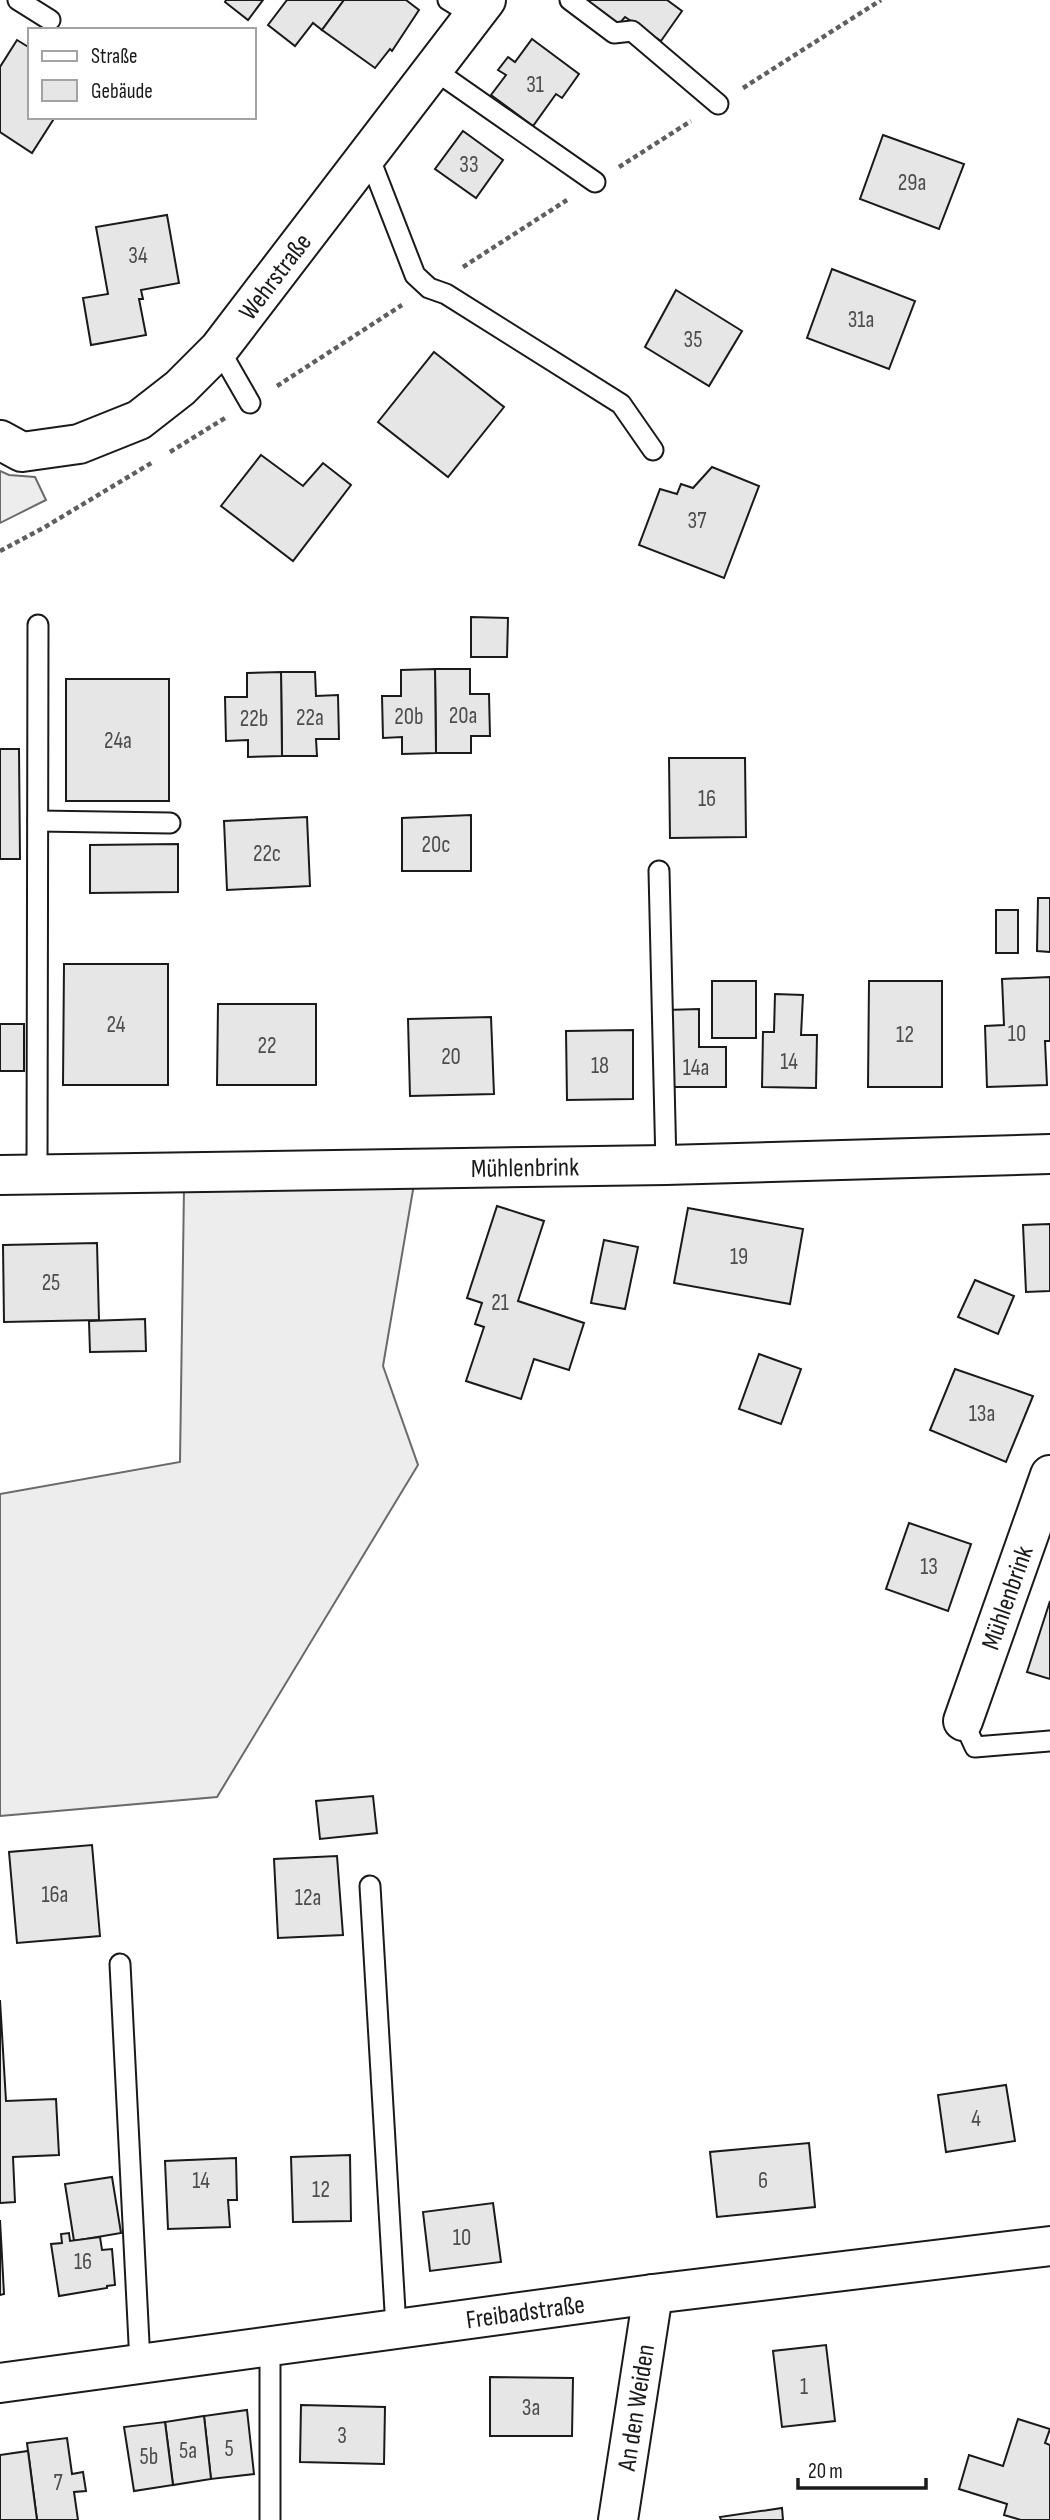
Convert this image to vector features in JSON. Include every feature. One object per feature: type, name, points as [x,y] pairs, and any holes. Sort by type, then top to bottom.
[{"type":"street","name":"Wehrstraße","points":[[0,440],[22,452],[79,444],[139,420],[180,388],[219,349],[433,69],[470,5]]},
{"type":"street","name":"Mühlenbrink","points":[[18,1175],[666,1165],[1050,1154]]},
{"type":"street","name":"Mühlenbrink","points":[[963,1721],[1050,1475]]},
{"type":"street","name":"Freibadstraße","points":[[0,2383],[653,2294],[1050,2246]]},
{"type":"street","name":"An den Weiden","points":[[618,2520],[653,2294]]},
{"type":"lane","points":[[19,0],[50,20]]},
{"type":"lane","points":[[570,0],[614,33],[632,31],[718,104]]},
{"type":"lane","points":[[433,69],[595,182]]},
{"type":"lane","points":[[368,154],[415,275],[429,288],[446,294],[621,404],[653,450]]},
{"type":"lane","points":[[219,349],[250,403]]},
{"type":"lane","points":[[18,1175],[38,821],[38,625]]},
{"type":"lane","points":[[38,821],[170,823]]},
{"type":"lane","points":[[660,871],[666,1165]]},
{"type":"lane","points":[[963,1721],[975,1747],[1050,1741]]},
{"type":"lane","points":[[370,1885],[396,2328]]},
{"type":"lane","points":[[120,1964],[140,2363]]},
{"type":"lane","points":[[270,2345],[270,2520]]},
{"type":"shaded area","points":[[0,471],[9,475],[35,477],[46,500],[0,523]]},
{"type":"shaded area","points":[[414,1184],[383,1366],[418,1465],[217,1797],[0,1816],[0,1494],[180,1462],[184,1188]]},
{"type":"building","points":[[263,0],[248,20],[225,2]]},
{"type":"building","points":[[287,0],[344,0],[322,30],[313,23],[295,46],[268,25]]},
{"type":"building","points":[[344,0],[406,0],[419,10],[392,51],[390,49],[375,68],[322,30]]},
{"type":"building","points":[[584,0],[667,0],[682,11],[661,41],[625,17],[618,25]]},
{"type":"building","points":[[532,39],[579,74],[562,98],[556,94],[533,126],[491,95],[506,75],[498,70],[508,57],[515,62]]},
{"type":"building","points":[[17,40],[28,47],[28,119],[54,119],[32,153],[0,132],[0,67]]},
{"type":"building","points":[[463,131],[503,160],[476,198],[435,169]]},
{"type":"building","points":[[883,135],[964,164],[939,229],[860,199]]},
{"type":"building","points":[[167,215],[179,283],[141,290],[143,299],[139,299],[146,335],[91,345],[83,298],[108,294],[96,227]]},
{"type":"building","points":[[832,269],[915,301],[889,369],[807,338]]},
{"type":"building","points":[[676,290],[742,331],[709,386],[645,347]]},
{"type":"building","points":[[434,352],[504,407],[448,477],[378,422]]},
{"type":"building","points":[[261,455],[303,486],[323,463],[351,485],[293,561],[221,506]]},
{"type":"building","points":[[712,467],[759,486],[724,578],[639,545],[660,489],[677,494],[681,484],[693,488]]},
{"type":"building","points":[[471,617],[508,618],[507,657],[471,657]]},
{"type":"building","points":[[435,669],[470,669],[470,694],[489,694],[490,736],[471,736],[471,753],[436,753]]},
{"type":"building","points":[[435,669],[436,753],[402,754],[402,737],[383,738],[382,696],[401,696],[401,670]]},
{"type":"building","points":[[281,672],[315,672],[316,696],[338,695],[339,739],[316,739],[317,756],[282,756]]},
{"type":"building","points":[[281,672],[282,756],[248,757],[248,740],[226,741],[225,697],[247,697],[247,673]]},
{"type":"building","points":[[66,679],[169,679],[169,801],[66,801]]},
{"type":"building","points":[[0,749],[19,749],[20,859],[0,859]]},
{"type":"building","points":[[669,758],[745,758],[746,837],[670,838]]},
{"type":"building","points":[[471,815],[471,871],[402,871],[402,818]]},
{"type":"building","points":[[307,817],[310,886],[227,890],[224,821]]},
{"type":"building","points":[[178,844],[178,892],[90,893],[90,845]]},
{"type":"building","points":[[1038,898],[1050,898],[1050,952],[1037,951]]},
{"type":"building","points":[[996,910],[1018,910],[1018,953],[996,953]]},
{"type":"building","points":[[64,964],[168,964],[168,1085],[63,1085]]},
{"type":"building","points":[[1050,977],[1050,1041],[1045,1041],[1047,1085],[987,1087],[985,1026],[1004,1025],[1002,979]]},
{"type":"building","points":[[712,981],[756,981],[756,1038],[712,1038]]},
{"type":"building","points":[[869,981],[942,981],[942,1087],[868,1087]]},
{"type":"building","points":[[775,994],[803,995],[801,1035],[817,1035],[816,1088],[762,1087],[763,1032],[774,1032]]},
{"type":"building","points":[[218,1004],[316,1004],[316,1085],[217,1085]]},
{"type":"building","points":[[699,1009],[699,1047],[726,1047],[726,1087],[666,1087],[666,1010]]},
{"type":"building","points":[[491,1017],[494,1094],[410,1096],[408,1019]]},
{"type":"building","points":[[0,1024],[24,1024],[24,1071],[0,1071]]},
{"type":"building","points":[[633,1030],[633,1099],[567,1100],[566,1031]]},
{"type":"building","points":[[497,1206],[544,1221],[518,1301],[584,1323],[569,1370],[534,1359],[521,1399],[466,1381],[484,1327],[475,1324],[482,1303],[467,1298]]},
{"type":"building","points":[[688,1208],[803,1229],[790,1304],[674,1283]]},
{"type":"building","points":[[1050,1224],[1050,1291],[1026,1292],[1023,1225]]},
{"type":"building","points":[[604,1240],[638,1247],[625,1309],[591,1303]]},
{"type":"building","points":[[97,1243],[99,1320],[4,1322],[3,1245]]},
{"type":"building","points":[[975,1280],[1014,1296],[998,1334],[958,1317]]},
{"type":"building","points":[[145,1319],[146,1351],[90,1352],[89,1321]]},
{"type":"building","points":[[759,1354],[801,1369],[781,1424],[739,1409]]},
{"type":"building","points":[[955,1369],[1033,1396],[1006,1462],[930,1430]]},
{"type":"building","points":[[909,1523],[971,1544],[948,1611],[886,1589]]},
{"type":"building","points":[[1050,1601],[1050,1679],[1027,1672]]},
{"type":"building","points":[[373,1796],[377,1833],[320,1839],[316,1801]]},
{"type":"building","points":[[92,1845],[100,1936],[17,1943],[9,1852]]},
{"type":"building","points":[[337,1856],[343,1935],[278,1938],[274,1859]]},
{"type":"building","points":[[0,2000],[6,2101],[56,2099],[59,2155],[13,2157],[15,2202],[0,2203]]},
{"type":"building","points":[[1006,2085],[1015,2141],[946,2152],[938,2095]]},
{"type":"building","points":[[809,2143],[815,2207],[717,2217],[710,2152]]},
{"type":"building","points":[[350,2155],[351,2221],[293,2222],[291,2157]]},
{"type":"building","points":[[236,2158],[237,2200],[228,2200],[230,2227],[168,2229],[165,2161]]},
{"type":"building","points":[[112,2177],[121,2233],[74,2241],[65,2184]]},
{"type":"building","points":[[493,2203],[501,2262],[430,2271],[423,2212]]},
{"type":"building","points":[[0,2220],[4,2294],[0,2295]]},
{"type":"building","points":[[69,2233],[70,2241],[100,2237],[102,2250],[112,2249],[115,2285],[59,2296],[51,2244],[62,2243],[61,2234]]},
{"type":"building","points":[[826,2345],[835,2421],[782,2427],[773,2351]]},
{"type":"building","points":[[490,2377],[573,2378],[572,2436],[490,2436]]},
{"type":"building","points":[[301,2405],[385,2407],[384,2464],[300,2462]]},
{"type":"building","points":[[247,2410],[254,2474],[211,2479],[204,2416]]},
{"type":"building","points":[[204,2416],[211,2479],[173,2485],[165,2422]]},
{"type":"building","points":[[1018,2419],[1050,2429],[1045,2443],[1050,2445],[1050,2520],[1021,2520],[1004,2515],[1007,2504],[959,2489],[969,2455],[1003,2466]]},
{"type":"building","points":[[165,2422],[173,2485],[134,2491],[124,2427]]},
{"type":"building","points":[[67,2438],[72,2474],[83,2472],[86,2491],[74,2492],[78,2520],[37,2520],[27,2443]]},
{"type":"building","points":[[28,2451],[37,2520],[0,2520],[0,2455]]},
{"type":"building","points":[[782,2508],[783,2520],[721,2520],[720,2517]]}]
